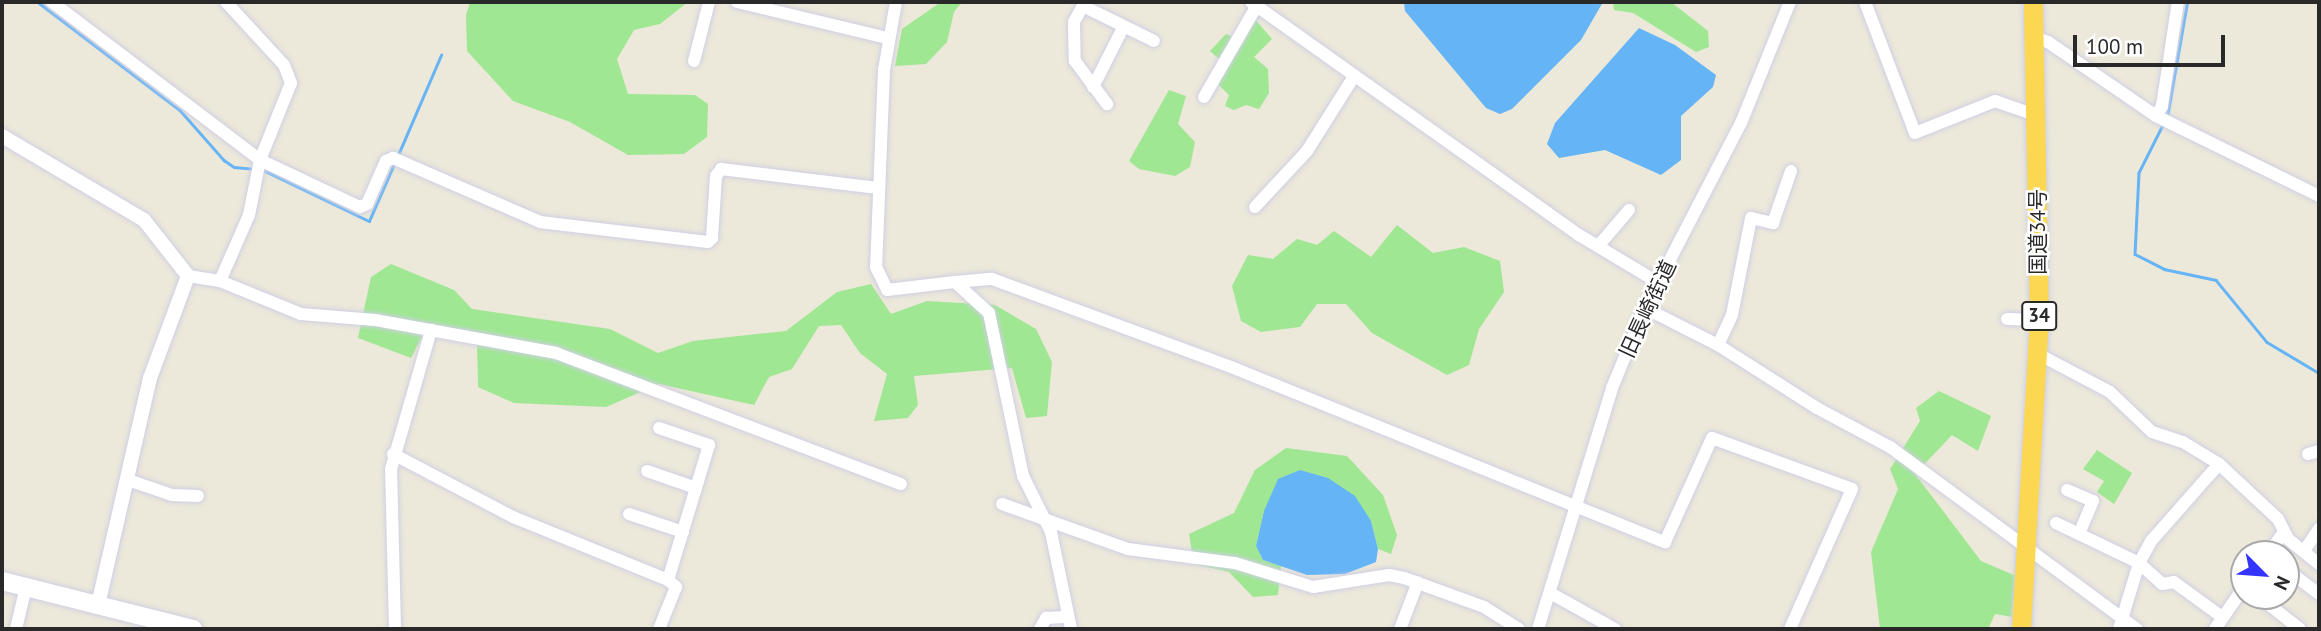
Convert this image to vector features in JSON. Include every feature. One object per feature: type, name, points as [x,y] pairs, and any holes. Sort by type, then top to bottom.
[{"type":"highway","name":"国道34号","points":[[2021,629],[2028,549],[2039,320],[2038,116],[2033,2]]},
{"type":"main road","points":[[2,581],[193,629]]},
{"type":"street","points":[[52,2],[260,160],[360,207],[367,204],[386,161],[396,159],[540,222],[692,243],[712,239],[716,176],[722,169],[878,188]]},
{"type":"street","points":[[694,61],[709,2]]},
{"type":"street","points":[[737,2],[887,38]]},
{"type":"street","points":[[896,2],[887,38],[878,188],[876,267],[887,290],[992,279],[1579,504],[1665,542],[1712,438],[1852,489],[1790,629]]},
{"type":"street","name":"旧長崎街道","points":[[1538,629],[1552,594],[1612,388],[1645,308],[1741,123],[1790,2]]},
{"type":"street","points":[[1865,2],[1915,134],[1995,101],[2038,116]]},
{"type":"street","points":[[2157,116],[2162,106],[2178,2]]},
{"type":"street","points":[[220,281],[249,215],[260,160],[289,92],[289,73],[229,3]]},
{"type":"street","points":[[1204,97],[1256,3],[1353,78],[1658,283]]},
{"type":"street","points":[[1107,104],[1075,61],[1074,22],[1084,4],[1154,41]]},
{"type":"street","points":[[1093,87],[1124,26]]},
{"type":"street","points":[[2035,38],[2048,41],[2157,116],[2319,195]]},
{"type":"street","points":[[1255,207],[1307,151],[1353,78]]},
{"type":"street","points":[[2,136],[144,220],[188,276],[220,281],[300,314],[431,330],[591,364],[901,484]]},
{"type":"street","points":[[1718,345],[1732,315],[1751,218],[1773,223],[1791,171]]},
{"type":"street","points":[[1599,245],[1629,210]]},
{"type":"street","points":[[98,605],[150,378],[188,276]]},
{"type":"street","points":[[956,282],[989,313],[994,324],[1023,476],[1042,519],[1051,532],[1070,623],[1046,618],[1040,629]]},
{"type":"street","points":[[1645,308],[1718,345],[1817,408],[1890,447],[2028,549],[2120,623],[2137,629]]},
{"type":"street","points":[[2007,319],[2039,320]]},
{"type":"street","points":[[395,629],[393,454],[431,330]]},
{"type":"street","points":[[2038,354],[2110,392],[2152,432],[2183,443],[2219,464],[2278,519],[2284,531],[2319,564]]},
{"type":"street","points":[[659,428],[709,445],[668,580]]},
{"type":"street","points":[[393,454],[513,517],[668,580],[676,587],[659,629]]},
{"type":"street","points":[[2120,623],[2139,563],[2181,503],[2219,464]]},
{"type":"street","points":[[647,471],[696,488]]},
{"type":"street","points":[[128,480],[172,495],[198,496]]},
{"type":"street","points":[[2067,490],[2093,501],[2079,534]]},
{"type":"street","points":[[1002,504],[1128,549],[1235,563],[1313,587],[1389,575],[1418,582],[1484,607],[1519,629]]},
{"type":"street","points":[[629,514],[683,532]]},
{"type":"street","points":[[2056,523],[2139,563],[2162,584],[2174,582],[2221,624]]},
{"type":"street","points":[[2304,551],[2319,529]]},
{"type":"street","points":[[2278,540],[2284,531]]},
{"type":"street","points":[[2300,580],[2319,594]]},
{"type":"street","points":[[1400,629],[1418,582]]},
{"type":"street","points":[[16,629],[26,587]]},
{"type":"street","points":[[1552,594],[1615,629]]},
{"type":"street","points":[[2272,610],[2285,624],[2300,629]]},
{"type":"green space","points":[[470,2],[688,2],[660,24],[634,30],[617,59],[628,94],[695,95],[708,104],[707,137],[684,154],[628,155],[570,122],[513,101],[467,51],[466,15]]},
{"type":"green space","points":[[941,2],[962,2],[954,12],[947,42],[926,64],[895,66],[902,29]]},
{"type":"green space","points":[[1613,2],[1671,2],[1708,31],[1709,47],[1696,52],[1633,13],[1614,10]]},
{"type":"green space","points":[[1253,17],[1272,39],[1254,57],[1268,69],[1269,93],[1259,109],[1246,105],[1234,110],[1225,106],[1229,95],[1218,84],[1227,66],[1210,51],[1226,34],[1241,40]]},
{"type":"green space","points":[[1169,90],[1186,96],[1178,124],[1195,142],[1190,167],[1175,176],[1139,169],[1129,161]]},
{"type":"green space","points":[[1397,225],[1433,253],[1464,247],[1500,261],[1504,292],[1479,329],[1469,365],[1447,375],[1372,333],[1346,304],[1317,304],[1300,327],[1261,332],[1241,321],[1232,286],[1248,255],[1273,259],[1297,239],[1317,245],[1334,231],[1371,257]]},
{"type":"green space","points":[[391,264],[454,290],[472,309],[610,329],[658,353],[693,341],[786,331],[837,292],[871,284],[891,314],[927,301],[995,305],[1036,329],[1052,362],[1047,416],[1026,418],[1012,368],[914,376],[918,405],[908,418],[874,421],[887,374],[860,353],[841,325],[819,326],[792,369],[769,377],[754,405],[659,384],[606,407],[514,403],[478,387],[477,342],[424,333],[411,358],[358,338],[371,277]]},
{"type":"green space","points":[[1939,391],[1991,416],[1978,451],[1952,435],[1915,474],[1981,561],[2016,576],[2012,617],[1995,614],[1988,629],[1880,629],[1871,552],[1898,489],[1890,469],[1920,421],[1916,408]]},
{"type":"green space","points":[[1286,448],[1347,456],[1383,495],[1397,535],[1391,554],[1378,549],[1371,521],[1264,511],[1256,546],[1263,560],[1281,566],[1278,595],[1253,597],[1229,572],[1194,564],[1189,534],[1234,513],[1255,470]]},
{"type":"green space","points":[[2097,450],[2132,473],[2114,504],[2097,492],[2104,481],[2083,469]]},
{"type":"water","points":[[1404,2],[1603,2],[1581,40],[1512,109],[1500,114],[1486,108],[1405,11]]},
{"type":"water","points":[[1639,28],[1675,45],[1716,75],[1713,87],[1681,116],[1681,160],[1661,175],[1605,150],[1559,158],[1547,144],[1555,123]]},
{"type":"water","points":[[1300,470],[1328,478],[1355,496],[1371,521],[1378,549],[1376,562],[1345,574],[1307,575],[1263,560],[1256,546],[1264,511],[1278,479]]},
{"type":"waterway","points":[[38,2],[180,110],[224,160],[234,167],[255,169]]},
{"type":"waterway","points":[[2167,117],[2187,2]]},
{"type":"waterway","points":[[398,155],[441,55]]},
{"type":"waterway","points":[[2164,123],[2139,173],[2135,254],[2164,269],[2216,280],[2267,342],[2319,373]]},
{"type":"waterway","points":[[261,169],[369,221],[394,164]]}]
